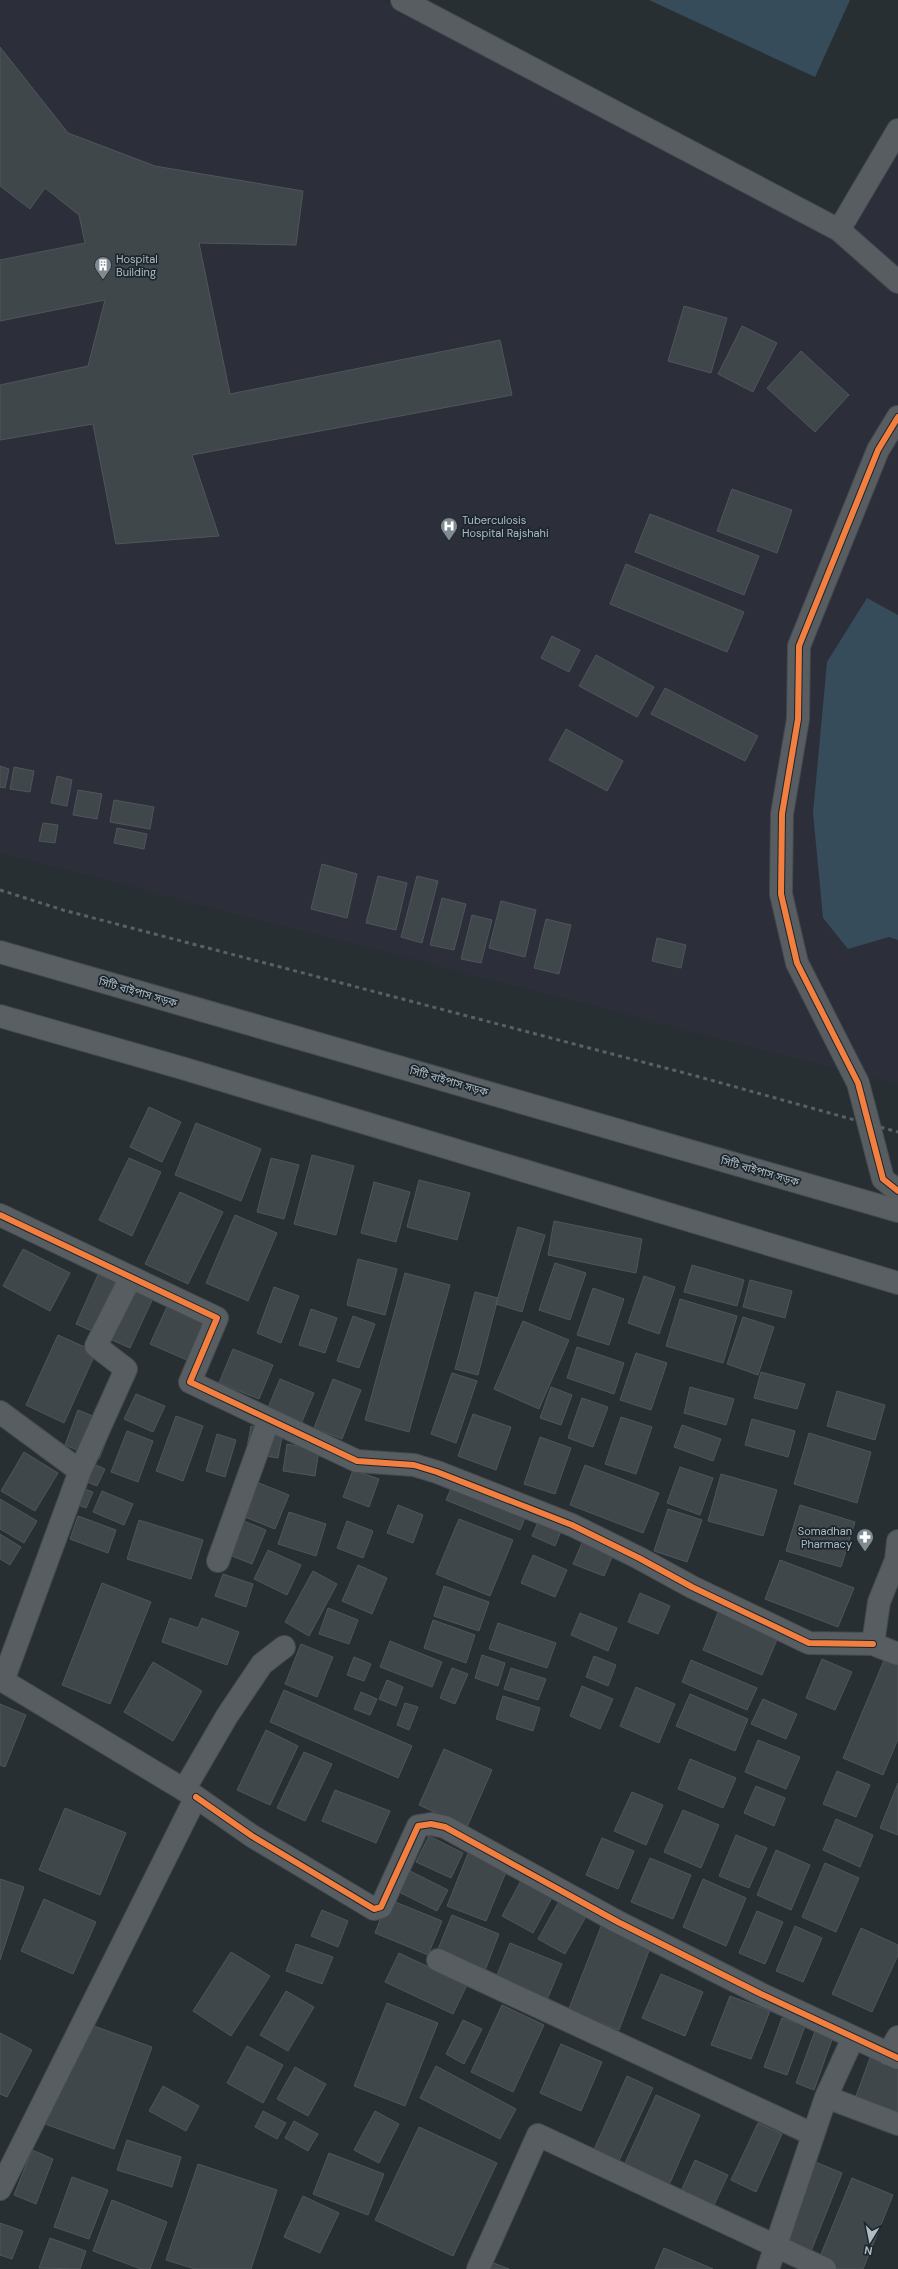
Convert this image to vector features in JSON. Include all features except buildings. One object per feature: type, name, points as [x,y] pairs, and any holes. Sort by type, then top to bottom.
[{"type":"main road","name":"সিটি বাইপাস সড়ক","points":[[0,952],[898,1211]]},
{"type":"main road","points":[[0,1016],[190,1071],[898,1283]]},
{"type":"street","points":[[402,0],[838,230],[898,282]]},
{"type":"street","points":[[838,230],[898,130]]},
{"type":"street","points":[[898,417],[878,450],[799,646],[798,720],[782,814],[780,894],[797,963],[858,1082],[883,1179],[898,1191]]},
{"type":"street","points":[[0,1215],[217,1318],[190,1382],[357,1461],[414,1465],[437,1472],[572,1525],[639,1558],[692,1587],[809,1643],[873,1644],[898,1654]]},
{"type":"street","points":[[131,1277],[96,1346],[126,1368],[80,1471],[2,1680],[190,1794],[252,1836],[374,1909],[381,1907],[418,1826],[431,1824],[445,1827],[618,1922],[853,2038],[895,2050]]},
{"type":"street","points":[[0,1412],[80,1471]]},
{"type":"street","points":[[218,1561],[269,1419]]},
{"type":"street","points":[[873,1644],[879,1602],[896,1560],[898,1542]]},
{"type":"street","points":[[0,2189],[228,1716],[262,1664],[284,1647]]},
{"type":"street","points":[[438,1960],[812,2134]]},
{"type":"street","points":[[768,2269],[812,2134],[826,2097],[853,2038]]},
{"type":"street","points":[[826,2097],[898,2124]]},
{"type":"street","points":[[478,2269],[538,2135],[826,2269]]},
{"type":"shaded area","name":"Tuberculosis Hospital Rajshahi","points":[[0,0],[382,0],[826,230],[898,117],[898,1085],[0,853]]},
{"type":"water","points":[[649,0],[850,0],[815,77]]},
{"type":"water","points":[[867,598],[898,615],[898,940],[889,937],[848,949],[823,918],[813,813],[827,662]]},
{"type":"railway","points":[[0,890],[63,910],[696,1076],[898,1132]]},
{"type":"cycle path","points":[[898,417],[878,450],[799,646],[798,719],[782,814],[781,894],[797,963],[858,1083],[883,1179],[898,1191]]},
{"type":"cycle path","points":[[0,1215],[217,1318],[190,1382],[357,1461],[414,1465],[437,1472],[572,1525],[639,1558],[692,1587],[809,1643],[873,1644]]},
{"type":"cycle path","points":[[196,1797],[252,1836],[374,1909],[381,1907],[418,1826],[431,1824],[445,1827],[618,1922],[761,1994],[898,2058]]},
{"type":"place","name":"Hospital Building","points":[[103,280]]},
{"type":"place","name":"Tuberculosis Hospital Rajshahi","points":[[449,541]]},
{"type":"place","name":"Somadhan Pharmacy","points":[[865,1552]]}]
